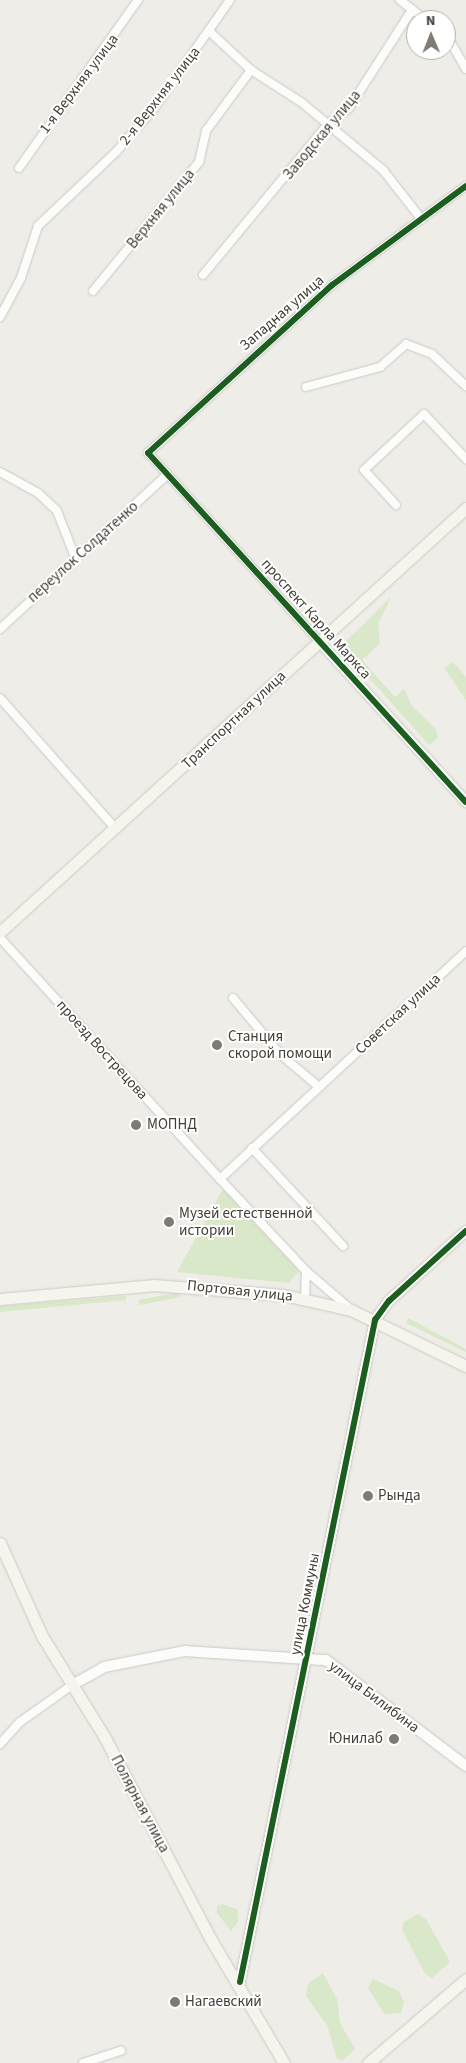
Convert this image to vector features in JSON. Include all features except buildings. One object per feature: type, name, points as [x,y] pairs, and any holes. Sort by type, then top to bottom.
[{"type":"main road","name":"Транспортная улица","points":[[0,932],[116,829],[466,508]]},
{"type":"main road","name":"Портовая улица","points":[[2,1298],[154,1284],[305,1298],[351,1310],[375,1320],[466,1366]]},
{"type":"main road","name":"Полярная улица","points":[[0,1543],[42,1636],[124,1772],[210,1938],[240,1982],[284,2063]]},
{"type":"main road","points":[[368,2063],[466,1979]]},
{"type":"street","name":"1-я Верхняя улица","points":[[19,168],[138,0]]},
{"type":"street","name":"2-я Верхняя улица","points":[[0,317],[21,278],[38,226],[116,152],[211,32],[230,0]]},
{"type":"street","points":[[400,0],[412,10]]},
{"type":"street","name":"Заводская улица","points":[[203,275],[327,125],[350,108],[406,19]]},
{"type":"street","points":[[211,32],[251,70],[327,125],[383,170],[422,220]]},
{"type":"street","points":[[456,52],[466,69]]},
{"type":"street","name":"Верхняя улица","points":[[93,291],[199,162],[206,131],[251,70]]},
{"type":"street","name":"Западная улица","points":[[148,453],[325,292],[466,186]]},
{"type":"street","points":[[306,387],[380,367],[406,344],[432,354],[466,386]]},
{"type":"street","points":[[396,505],[364,470],[424,414],[466,459]]},
{"type":"street","name":"проспект Карла Маркса","points":[[148,453],[466,802]]},
{"type":"street","points":[[0,472],[38,493],[58,512],[75,557]]},
{"type":"street","name":"переулок Солдатенко","points":[[0,629],[75,557],[167,474]]},
{"type":"street","points":[[0,698],[116,829]]},
{"type":"street","name":"проезд Вострецова","points":[[0,938],[306,1271],[351,1310]]},
{"type":"street","name":"Советская улица","points":[[220,1179],[318,1086],[466,951]]},
{"type":"street","points":[[233,998],[280,1054],[318,1086]]},
{"type":"street","points":[[252,1148],[343,1246]]},
{"type":"street","points":[[375,1320],[388,1301],[466,1231]]},
{"type":"street","points":[[305,1298],[306,1271]]},
{"type":"street","name":"улица Коммуны","points":[[240,1982],[308,1658],[375,1320]]},
{"type":"street","name":"улица Билибина","points":[[0,1744],[20,1722],[72,1685],[104,1667],[185,1651],[308,1658],[332,1663],[466,1766]]},
{"type":"street","points":[[83,2063],[121,2051]]},
{"type":"green space","points":[[391,597],[378,624],[380,643],[362,660],[395,697],[404,689],[412,706],[436,729],[438,738],[429,745],[341,646]]},
{"type":"green space","points":[[453,662],[466,677],[466,700],[444,668]]},
{"type":"green space","points":[[223,1189],[299,1271],[289,1283],[177,1272]]},
{"type":"green space","points":[[180,1292],[181,1297],[140,1305],[139,1300]]},
{"type":"green space","points":[[126,1296],[126,1300],[0,1312],[0,1306]]},
{"type":"green space","points":[[408,1318],[466,1349],[466,1352],[406,1323]]},
{"type":"green space","points":[[223,1904],[238,1910],[238,1922],[231,1931],[217,1913],[217,1906]]},
{"type":"green space","points":[[418,1914],[426,1919],[450,1962],[432,1978],[425,1974],[402,1929],[404,1922]]},
{"type":"green space","points":[[323,1973],[337,1999],[340,2023],[355,2049],[343,2060],[337,2059],[327,2025],[306,1996],[308,1984]]},
{"type":"green space","points":[[373,1979],[399,1991],[404,2002],[401,2013],[384,2014],[368,1988]]},
{"type":"cycle path","points":[[466,186],[332,285],[148,453],[466,802]]},
{"type":"cycle path","points":[[240,1982],[375,1320],[389,1301],[466,1231]]},
{"type":"place","name":"Станция скорой помощи","points":[[217,1045]]},
{"type":"place","name":"МОПНД","points":[[136,1125]]},
{"type":"place","name":"Музей естественной истории","points":[[169,1222]]},
{"type":"place","name":"Рында","points":[[368,1496]]},
{"type":"place","name":"Юнилаб","points":[[394,1739]]},
{"type":"place","name":"Нагаевский","points":[[175,2002]]}]
